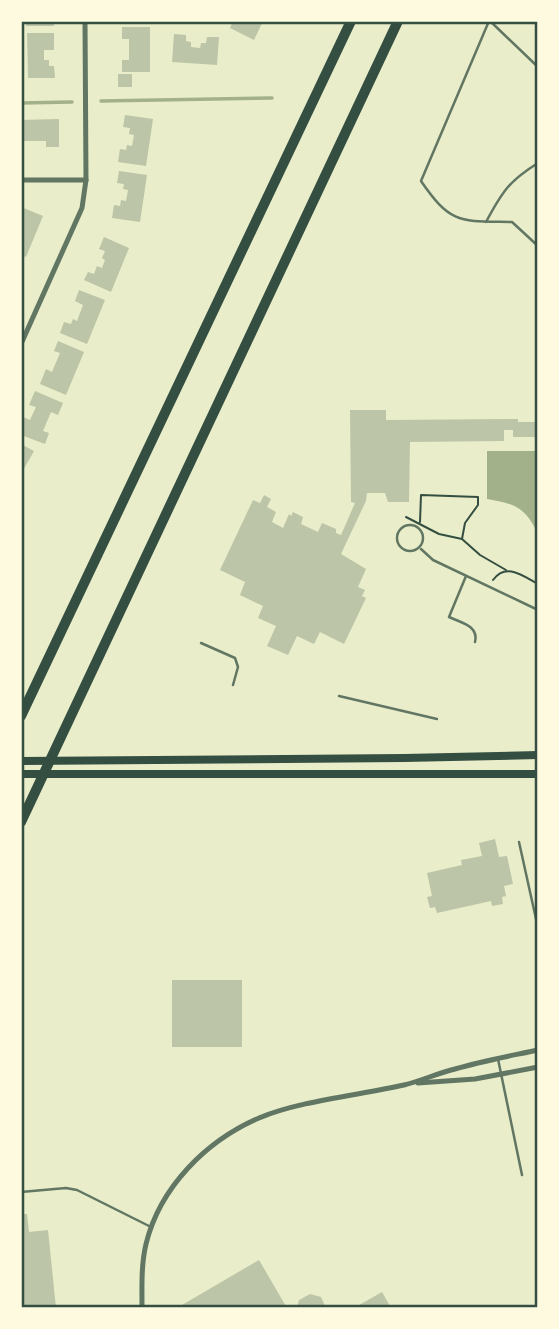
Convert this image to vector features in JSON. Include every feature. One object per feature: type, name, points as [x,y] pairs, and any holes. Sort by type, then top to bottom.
[{"type":"highway","points":[[21,716],[351,21]]},
{"type":"highway","points":[[21,822],[398,21]]},
{"type":"main road","points":[[21,761],[538,755]]},
{"type":"main road","points":[[21,774],[538,774]]},
{"type":"street","points":[[21,344],[82,208],[86,180],[85,21]]},
{"type":"street","points":[[21,180],[86,180]]},
{"type":"street","points":[[142,1308],[143,1267],[151,1227],[166,1196],[182,1174],[204,1152],[230,1133],[260,1118],[293,1108],[408,1084],[498,1058],[538,1050]]},
{"type":"street","points":[[408,1084],[475,1079],[538,1067]]},
{"type":"lane","points":[[538,67],[489,21],[421,181],[439,207],[466,221],[512,222],[538,246]]},
{"type":"lane","points":[[486,222],[502,193],[515,178],[538,163]]},
{"type":"lane","points":[[409,525],[421,530],[424,538],[421,549],[410,551],[401,548],[397,536],[401,528],[409,525]]},
{"type":"lane","points":[[421,549],[433,560],[538,610]]},
{"type":"lane","points":[[466,576],[449,617],[474,628],[477,635],[475,642]]},
{"type":"lane","points":[[201,643],[235,658],[238,667],[233,685]]},
{"type":"lane","points":[[339,696],[437,719]]},
{"type":"lane","points":[[519,842],[538,928]]},
{"type":"lane","points":[[498,1058],[522,1175]]},
{"type":"lane","points":[[21,1192],[66,1188],[77,1190],[151,1227]]},
{"type":"path","points":[[420,522],[421,495],[478,497],[478,505],[465,523],[462,539]]},
{"type":"path","points":[[407,517],[439,534],[462,539],[480,555],[538,584]]},
{"type":"path","points":[[489,587],[496,575],[506,570]]},
{"type":"shaded area","points":[[487,451],[538,451],[538,534],[524,512],[512,505],[487,499]]},
{"type":"building","points":[[26,21],[54,21],[54,26],[26,26]]},
{"type":"building","points":[[233,21],[263,21],[254,40],[230,28]]},
{"type":"building","points":[[122,27],[150,27],[150,72],[122,72],[122,60],[129,60],[129,39],[122,39]]},
{"type":"building","points":[[27,33],[54,33],[54,50],[44,50],[44,60],[49,60],[49,66],[54,66],[55,78],[28,78]]},
{"type":"building","points":[[174,34],[186,35],[186,41],[191,42],[191,47],[200,48],[201,43],[206,43],[207,37],[219,37],[217,65],[172,62]]},
{"type":"building","points":[[118,74],[132,74],[132,87],[118,87]]},
{"type":"building","points":[[125,115],[153,119],[146,166],[118,162],[120,149],[126,150],[127,145],[132,146],[134,135],[129,134],[130,128],[123,127]]},
{"type":"building","points":[[59,119],[59,147],[46,147],[46,141],[21,141],[21,120]]},
{"type":"building","points":[[119,171],[147,175],[140,222],[112,218],[114,205],[120,206],[121,200],[126,201],[128,190],[123,189],[124,184],[117,183]]},
{"type":"building","points":[[21,207],[43,216],[26,257],[21,255]]},
{"type":"building","points":[[104,237],[129,248],[111,292],[84,280],[88,272],[94,274],[97,266],[102,268],[105,251],[99,249]]},
{"type":"building","points":[[79,290],[105,300],[87,344],[60,333],[64,322],[71,324],[73,319],[77,321],[83,305],[75,301]]},
{"type":"building","points":[[58,341],[84,352],[66,395],[40,384],[46,369],[52,372],[60,353],[54,351]]},
{"type":"building","points":[[35,391],[63,403],[58,415],[51,412],[43,431],[49,433],[45,444],[21,435],[23,417],[30,420],[36,407],[29,405]]},
{"type":"building","points":[[350,410],[386,410],[386,420],[518,419],[518,422],[538,422],[538,437],[513,437],[513,430],[504,430],[504,441],[410,442],[409,502],[388,502],[385,493],[367,493],[366,501],[341,554],[366,569],[358,587],[365,590],[362,596],[366,598],[344,644],[320,632],[314,644],[297,636],[288,655],[267,646],[276,626],[258,618],[263,606],[240,595],[245,582],[220,570],[253,500],[260,503],[264,495],[271,499],[267,507],[276,512],[272,522],[283,528],[289,514],[291,516],[293,512],[303,517],[301,524],[318,532],[322,523],[336,529],[336,533],[341,535],[355,503],[351,502]]},
{"type":"building","points":[[21,444],[34,451],[21,474]]},
{"type":"building","points":[[495,839],[499,857],[507,856],[513,884],[504,886],[506,896],[502,897],[503,904],[492,906],[491,901],[437,913],[435,907],[430,908],[427,897],[432,896],[427,873],[462,865],[461,860],[482,856],[479,843]]},
{"type":"building","points":[[172,980],[242,980],[242,1047],[172,1047]]},
{"type":"building","points":[[21,1214],[27,1214],[29,1232],[48,1230],[56,1308],[21,1308]]},
{"type":"building","points":[[259,1260],[287,1308],[184,1308],[182,1305]]},
{"type":"building","points":[[382,1292],[391,1308],[354,1308]]},
{"type":"building","points":[[310,1294],[321,1297],[326,1308],[297,1308],[299,1300]]},
{"type":"waterway","points":[[101,101],[272,98]]},
{"type":"waterway","points":[[21,103],[72,102]]}]
